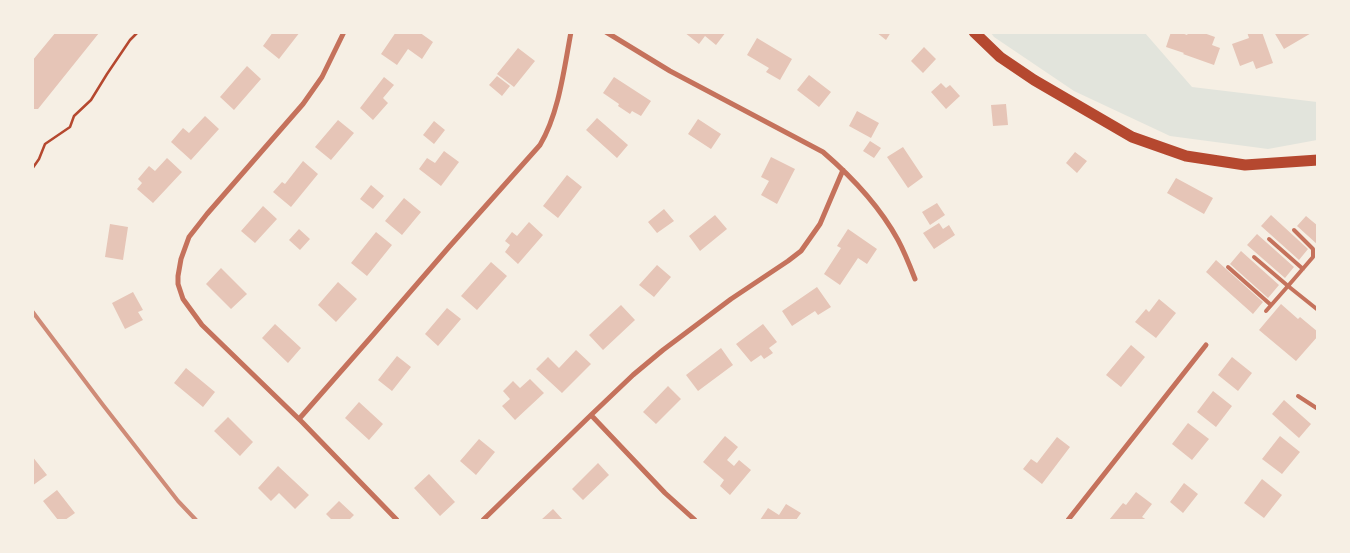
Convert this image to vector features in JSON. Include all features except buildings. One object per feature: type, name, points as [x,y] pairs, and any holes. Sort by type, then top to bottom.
[{"type":"main road","points":[[974,32],[1000,57],[1034,80],[1132,137],[1186,156],[1245,166],[1318,160]]},
{"type":"street","points":[[344,32],[322,77],[311,94],[197,226],[186,244],[179,266],[179,292],[189,309],[202,325],[299,419],[397,520]]},
{"type":"street","points":[[299,419],[448,247],[540,146],[553,114],[571,32]]},
{"type":"street","points":[[606,32],[670,71],[823,152],[858,186],[886,222],[898,241],[915,279]]},
{"type":"street","points":[[483,520],[633,375],[670,344],[731,298],[801,251],[820,224],[843,170]]},
{"type":"street","points":[[1068,520],[1206,345]]},
{"type":"street","points":[[591,415],[665,493],[695,520]]},
{"type":"lane","points":[[1266,311],[1313,257],[1313,249],[1294,230]]},
{"type":"lane","points":[[1269,239],[1303,269]]},
{"type":"lane","points":[[1254,257],[1318,310]]},
{"type":"lane","points":[[1228,267],[1271,305]]},
{"type":"lane","points":[[1298,396],[1318,409]]},
{"type":"path","points":[[32,169],[40,159],[45,144],[70,127],[74,116],[92,100],[107,74],[138,32]]},
{"type":"shaded area","points":[[991,33],[1145,33],[1192,87],[1317,102],[1317,140],[1268,149],[1170,136],[1074,91],[994,37]]},
{"type":"railway","points":[[32,311],[178,501],[196,520]]}]
